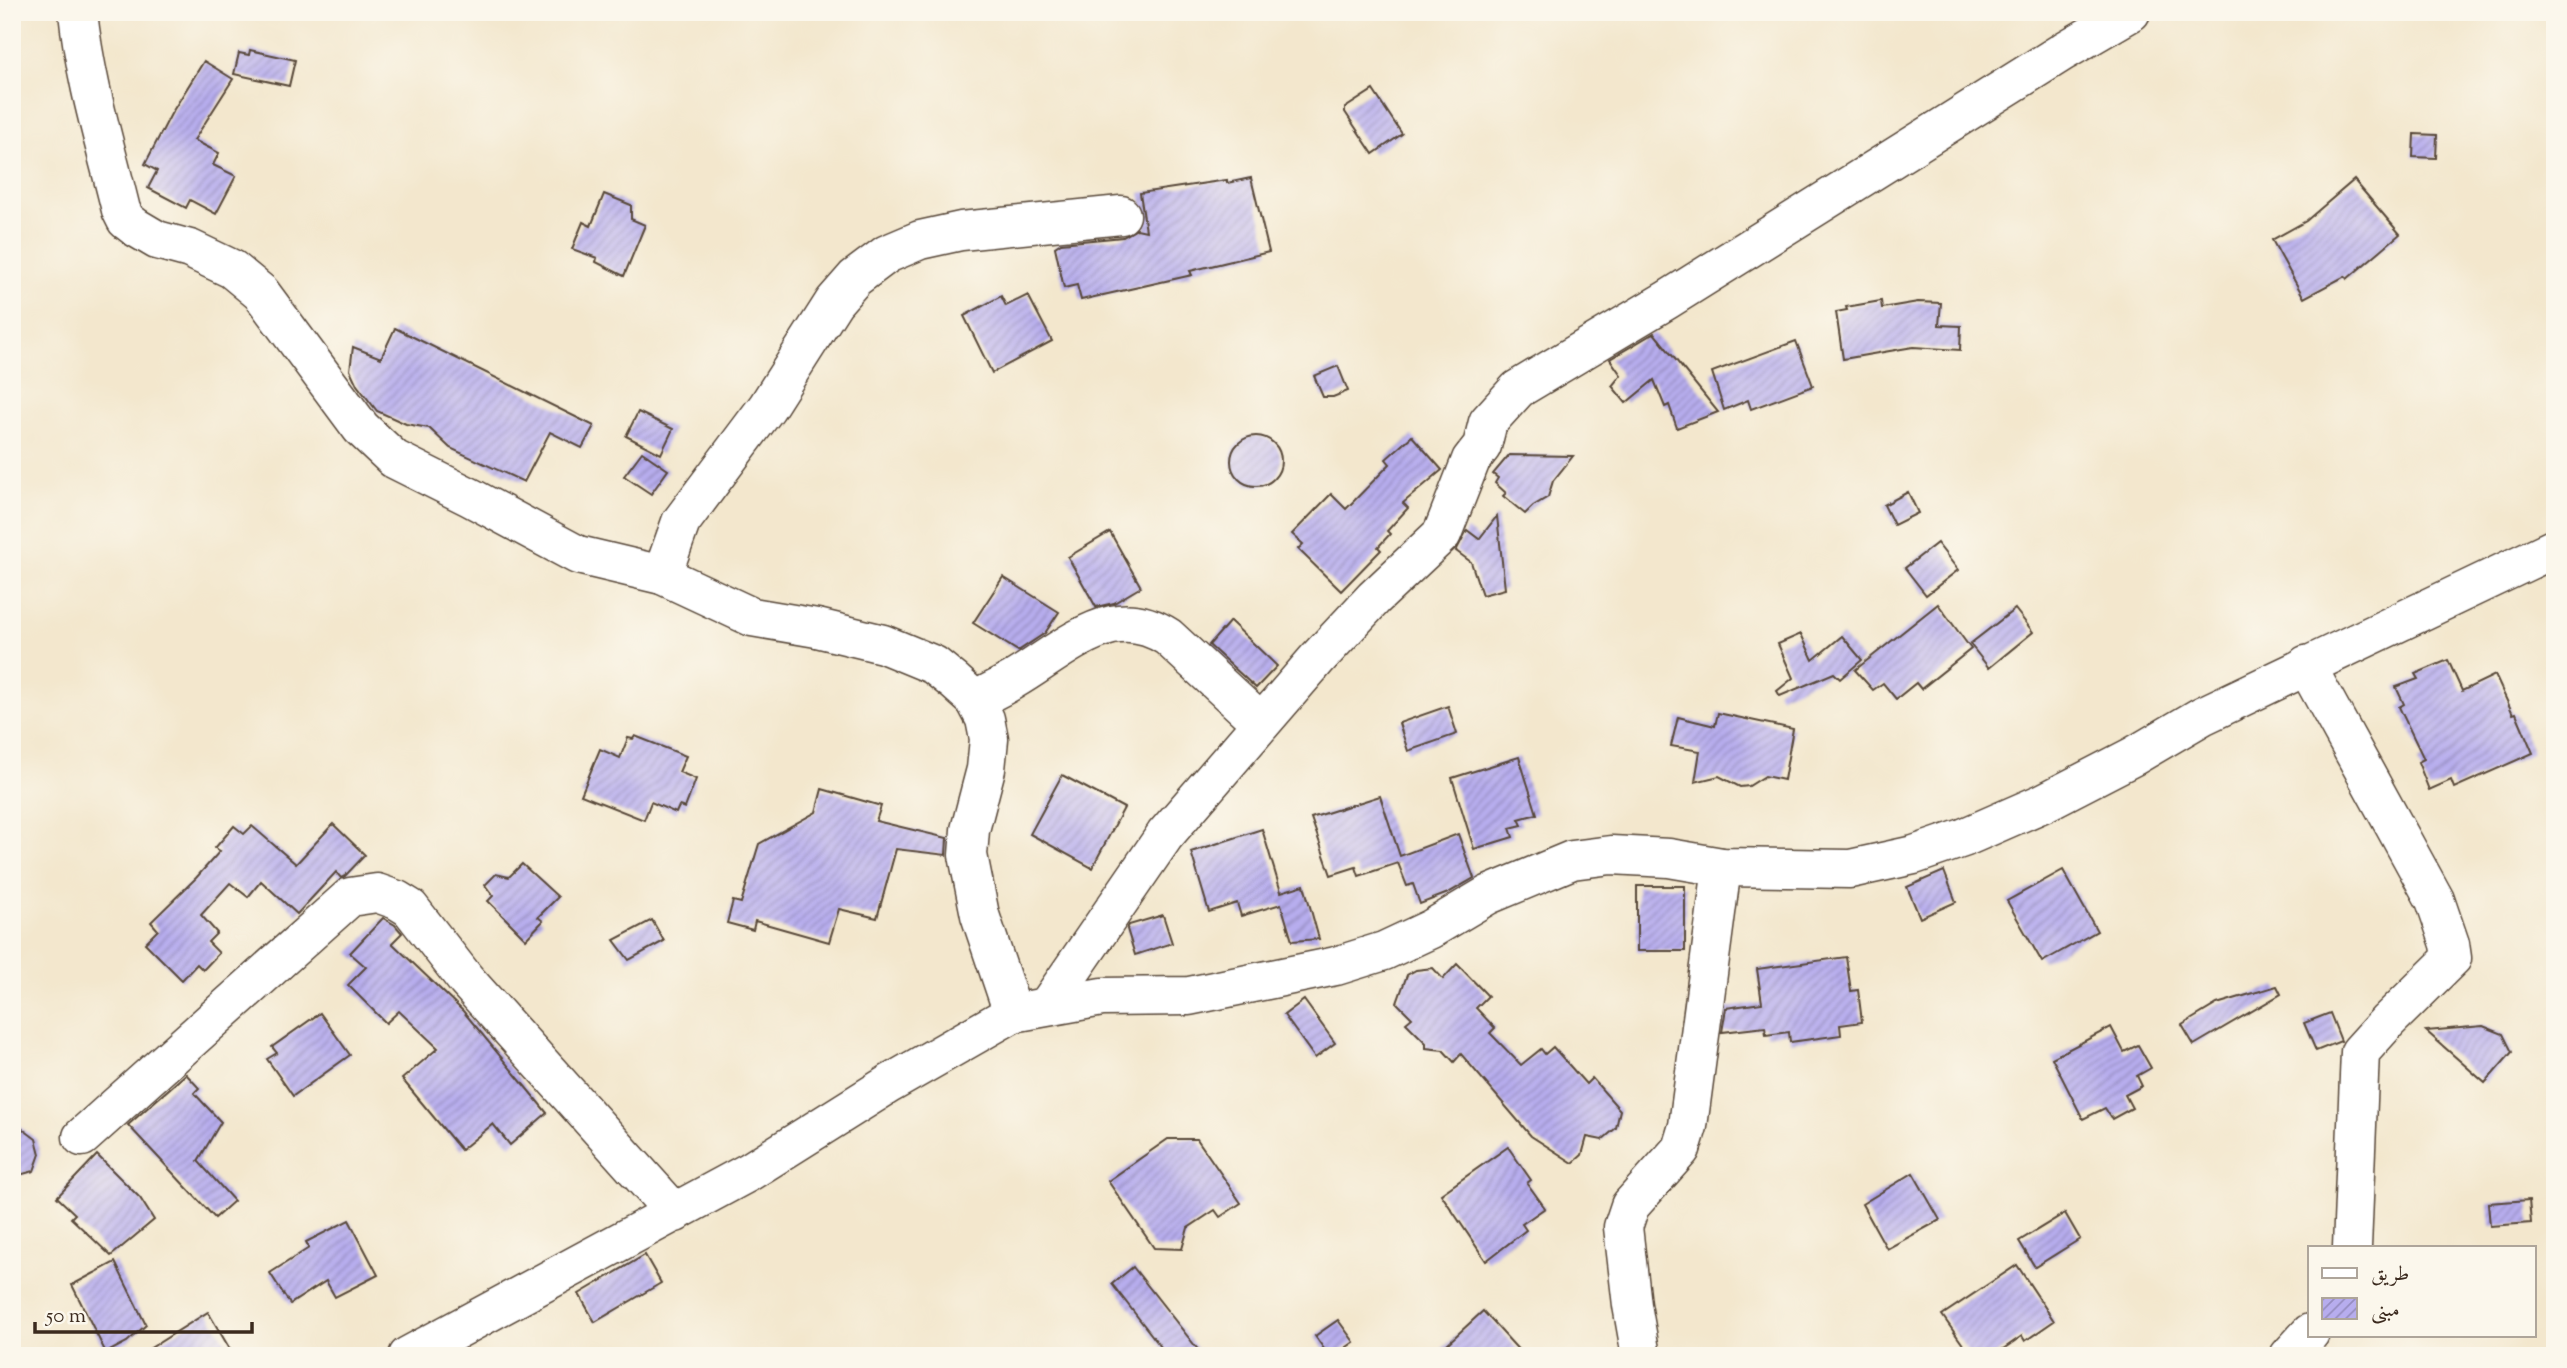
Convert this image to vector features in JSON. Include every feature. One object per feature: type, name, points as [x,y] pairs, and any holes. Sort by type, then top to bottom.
[{"type":"street","points":[[78,12],[82,51],[94,104],[121,210],[126,220],[157,240],[190,249],[232,269],[261,293],[361,428],[394,459],[578,555],[662,575],[752,617],[883,644],[934,665],[975,701],[985,719],[989,739],[986,769],[972,819],[968,855],[980,915],[1031,1009]]},
{"type":"street","points":[[1031,1009],[1165,835],[1261,723],[1374,598],[1442,534],[1471,460],[1482,446],[1488,422],[1518,389],[1667,300],[2064,51],[2131,12]]},
{"type":"street","points":[[662,575],[681,522],[767,407],[834,302],[855,278],[887,254],[930,238],[961,231],[1121,215]]},
{"type":"street","points":[[408,1356],[749,1172],[880,1089],[1031,1009],[1102,997],[1189,996],[1336,966],[1384,951],[1431,929],[1488,895],[1572,860],[1623,856],[1670,858],[1722,867],[1850,869],[1914,855],[1963,838],[2043,803],[2134,756],[2202,716],[2306,664],[2555,548]]},
{"type":"street","points":[[975,701],[1069,644],[1111,625],[1135,624],[1152,627],[1168,637],[1261,723]]},
{"type":"street","points":[[2306,664],[2435,900],[2452,958],[2360,1052],[2352,1246]]},
{"type":"street","points":[[1641,1356],[1622,1227],[1630,1206],[1681,1149],[1688,1126],[1722,867]]},
{"type":"street","points":[[82,1137],[350,897],[377,893],[410,908],[466,980],[675,1213]]},
{"type":"street","points":[[2289,1356],[2308,1335]]},
{"type":"building","points":[[250,50],[295,60],[289,86],[234,74],[239,53],[249,55]]},
{"type":"building","points":[[204,61],[233,79],[194,140],[219,153],[213,165],[236,176],[216,214],[190,200],[186,208],[148,188],[157,171],[145,164],[171,114]]},
{"type":"building","points":[[1373,90],[1402,134],[1373,154],[1345,108]]},
{"type":"building","points":[[2414,134],[2437,135],[2436,158],[2413,157]]},
{"type":"building","points":[[1251,178],[1269,252],[1190,271],[1192,275],[1081,300],[1077,285],[1064,288],[1055,247],[1061,243],[1123,237],[1137,229],[1146,231],[1140,193]]},
{"type":"building","points":[[2354,180],[2400,234],[2347,279],[2345,276],[2304,298],[2272,240],[2306,221]]},
{"type":"building","points":[[604,194],[631,205],[631,219],[645,225],[624,276],[596,262],[597,258],[572,249],[583,222],[591,226]]},
{"type":"building","points":[[1028,295],[1052,341],[992,373],[964,316],[1001,296],[1006,306]]},
{"type":"building","points":[[1881,301],[1882,308],[1918,302],[1941,303],[1939,325],[1961,326],[1960,350],[1913,347],[1843,359],[1836,312],[1847,310],[1846,307]]},
{"type":"building","points":[[395,328],[594,426],[582,448],[550,432],[524,482],[450,448],[429,428],[406,424],[377,411],[357,385],[350,370],[353,347],[381,358]]},
{"type":"building","points":[[1654,333],[1718,412],[1677,428],[1669,405],[1665,407],[1654,380],[1626,403],[1612,386],[1621,375],[1610,359]]},
{"type":"building","points":[[1796,341],[1813,386],[1751,409],[1748,400],[1724,410],[1712,372]]},
{"type":"building","points":[[1338,366],[1348,391],[1333,397],[1323,397],[1314,376]]},
{"type":"building","points":[[638,412],[673,429],[661,454],[626,436]]},
{"type":"building","points":[[1256,436],[1273,444],[1281,461],[1273,478],[1256,486],[1239,478],[1231,461],[1239,444]]},
{"type":"building","points":[[1412,436],[1442,470],[1403,503],[1408,508],[1387,531],[1390,534],[1378,547],[1381,550],[1341,591],[1298,549],[1303,544],[1292,534],[1331,494],[1346,509],[1390,464],[1386,459]]},
{"type":"building","points":[[642,452],[668,470],[651,494],[624,476]]},
{"type":"building","points":[[1509,455],[1573,456],[1553,481],[1548,497],[1525,514],[1503,496],[1506,493],[1495,483],[1498,478],[1493,474]]},
{"type":"building","points":[[1908,492],[1918,513],[1894,525],[1884,505]]},
{"type":"building","points":[[1497,516],[1505,589],[1482,595],[1471,562],[1456,551],[1467,530],[1479,539]]},
{"type":"building","points":[[1110,532],[1141,587],[1114,603],[1096,607],[1068,557]]},
{"type":"building","points":[[1937,543],[1958,570],[1926,595],[1905,568]]},
{"type":"building","points":[[1003,577],[1059,612],[1045,633],[1018,651],[973,623]]},
{"type":"building","points":[[1938,604],[1971,649],[1921,689],[1916,683],[1896,699],[1883,683],[1873,690],[1855,670]]},
{"type":"building","points":[[2015,609],[2033,632],[1989,668],[1970,644]]},
{"type":"building","points":[[1230,621],[1277,666],[1256,688],[1209,645]]},
{"type":"building","points":[[1801,634],[1813,660],[1842,636],[1862,660],[1840,679],[1834,673],[1780,696],[1777,691],[1793,678],[1778,644]]},
{"type":"building","points":[[2448,660],[2462,691],[2495,675],[2513,714],[2516,713],[2533,753],[2454,788],[2451,780],[2429,790],[2418,762],[2424,759],[2399,707],[2404,704],[2396,687],[2418,679],[2415,674]]},
{"type":"building","points":[[1448,706],[1457,734],[1408,751],[1399,723]]},
{"type":"building","points":[[1718,713],[1793,729],[1784,780],[1765,776],[1749,786],[1740,787],[1719,776],[1695,782],[1700,751],[1671,746],[1678,717],[1715,726]]},
{"type":"building","points":[[635,736],[686,756],[679,772],[696,779],[685,808],[679,806],[676,813],[651,802],[644,820],[581,795],[600,749],[620,758],[628,738],[633,739]]},
{"type":"building","points":[[1519,757],[1537,814],[1519,819],[1522,825],[1510,828],[1513,837],[1474,849],[1452,778]]},
{"type":"building","points":[[1062,775],[1124,808],[1092,868],[1030,834]]},
{"type":"building","points":[[822,789],[881,806],[876,821],[947,838],[946,855],[896,849],[877,918],[839,909],[829,942],[755,921],[753,930],[727,923],[733,901],[741,903],[759,844],[816,812]]},
{"type":"building","points":[[1380,796],[1400,856],[1458,834],[1474,878],[1448,893],[1420,904],[1413,884],[1407,886],[1398,863],[1359,876],[1356,867],[1331,875],[1311,818]]},
{"type":"building","points":[[333,824],[365,855],[345,876],[341,878],[336,872],[297,914],[261,881],[248,897],[230,883],[201,915],[217,933],[208,942],[219,953],[203,970],[197,964],[182,980],[145,943],[158,930],[151,922],[220,851],[215,848],[234,826],[244,834],[252,826],[296,864]]},
{"type":"building","points":[[1262,829],[1281,892],[1304,885],[1319,939],[1292,941],[1281,904],[1241,916],[1237,903],[1209,912],[1191,852]]},
{"type":"building","points":[[522,864],[558,897],[538,917],[543,921],[526,939],[488,901],[493,896],[485,885],[496,874],[509,877]]},
{"type":"building","points":[[2063,870],[2097,931],[2042,962],[2007,901]]},
{"type":"building","points":[[1944,871],[1956,902],[1920,918],[1907,887]]},
{"type":"building","points":[[1637,886],[1685,886],[1685,951],[1637,951]]},
{"type":"building","points":[[1163,915],[1172,943],[1135,955],[1127,929],[1129,925]]},
{"type":"building","points":[[383,918],[402,933],[392,943],[463,1011],[547,1113],[510,1145],[493,1124],[461,1150],[402,1079],[438,1048],[399,1011],[386,1023],[348,985],[366,967],[350,953]]},
{"type":"building","points":[[652,920],[664,941],[629,960],[614,940]]},
{"type":"building","points":[[1846,957],[1851,991],[1858,990],[1862,1022],[1840,1025],[1841,1035],[1790,1042],[1789,1032],[1766,1035],[1765,1027],[1722,1032],[1726,1008],[1762,1003],[1757,969]]},
{"type":"building","points":[[1457,964],[1488,996],[1476,1008],[1495,1028],[1490,1033],[1521,1065],[1541,1049],[1545,1054],[1553,1047],[1586,1084],[1592,1078],[1620,1110],[1616,1128],[1602,1140],[1587,1137],[1582,1155],[1573,1163],[1531,1136],[1461,1054],[1454,1062],[1443,1050],[1426,1048],[1426,1043],[1406,1023],[1412,1018],[1397,1003],[1407,975],[1416,970],[1433,968],[1443,979]]},
{"type":"building","points":[[2277,986],[2281,994],[2194,1045],[2182,1025],[2217,1004]]},
{"type":"building","points":[[1304,1000],[1335,1043],[1315,1058],[1284,1015]]},
{"type":"building","points":[[320,1013],[350,1055],[293,1096],[267,1059],[277,1053],[272,1047]]},
{"type":"building","points":[[2330,1013],[2341,1041],[2316,1051],[2304,1023]]},
{"type":"building","points":[[2483,1026],[2503,1034],[2512,1052],[2485,1083],[2426,1031]]},
{"type":"building","points":[[2111,1027],[2124,1052],[2138,1045],[2151,1068],[2137,1076],[2142,1086],[2125,1095],[2132,1108],[2112,1119],[2105,1108],[2083,1119],[2052,1058]]},
{"type":"building","points":[[186,1074],[199,1088],[194,1093],[221,1122],[198,1161],[234,1201],[215,1218],[128,1125]]},
{"type":"building","points":[[12,1121],[36,1139],[40,1154],[34,1171],[12,1177]]},
{"type":"building","points":[[1168,1139],[1197,1139],[1241,1203],[1220,1217],[1215,1210],[1188,1228],[1182,1249],[1154,1248],[1108,1181]]},
{"type":"building","points":[[1508,1147],[1531,1180],[1527,1183],[1545,1208],[1522,1224],[1526,1230],[1486,1261],[1441,1194]]},
{"type":"building","points":[[97,1155],[140,1198],[154,1220],[111,1256],[71,1218],[75,1214],[57,1197]]},
{"type":"building","points":[[1913,1173],[1940,1220],[1887,1249],[1862,1204]]},
{"type":"building","points":[[2529,1200],[2531,1223],[2490,1226],[2488,1203]]},
{"type":"building","points":[[2065,1213],[2080,1239],[2035,1267],[2019,1241]]},
{"type":"building","points":[[349,1220],[378,1275],[335,1297],[326,1281],[290,1304],[270,1273],[309,1248],[306,1242]]},
{"type":"building","points":[[645,1255],[661,1283],[595,1322],[579,1294]]},
{"type":"building","points":[[115,1262],[146,1325],[127,1342],[106,1353],[72,1285]]},
{"type":"building","points":[[2017,1265],[2054,1321],[2025,1341],[2022,1336],[1993,1356],[1971,1356],[1942,1315]]},
{"type":"building","points":[[1133,1267],[1203,1356],[1168,1356],[1112,1284]]},
{"type":"building","points":[[1483,1311],[1524,1356],[1434,1356]]},
{"type":"building","points":[[208,1312],[234,1356],[138,1356]]},
{"type":"building","points":[[1338,1320],[1354,1342],[1334,1356],[1329,1356],[1315,1336]]}]
